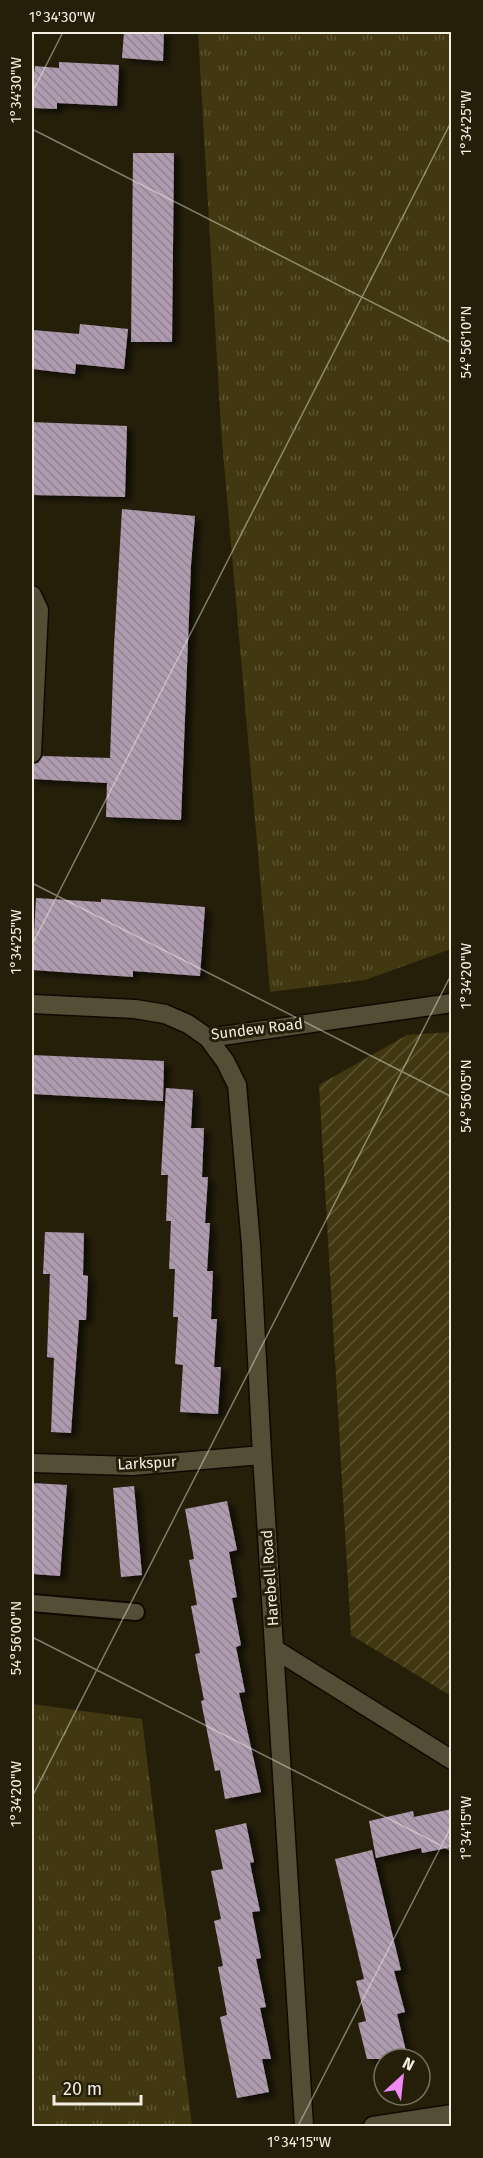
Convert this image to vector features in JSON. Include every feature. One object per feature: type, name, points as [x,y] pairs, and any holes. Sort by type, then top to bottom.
[{"type":"street","points":[[32,595],[39,610],[32,753]]},
{"type":"street","name":"Sundew Road","points":[[32,1004],[135,1009],[165,1014],[188,1024],[208,1038],[452,1003]]},
{"type":"street","name":"Harebell Road","points":[[208,1038],[225,1061],[237,1085],[251,1245],[304,2127]]},
{"type":"street","name":"Larkspur","points":[[32,1463],[132,1466],[262,1455]]},
{"type":"street","points":[[276,1650],[452,1761]]},
{"type":"street","points":[[373,2127],[452,2114]]},
{"type":"lane","points":[[32,1603],[136,1612]]},
{"type":"green space","points":[[198,32],[451,32],[451,949],[365,980],[270,992],[221,429]]},
{"type":"green space","points":[[452,1032],[451,1696],[351,1635],[319,1085],[407,1035]]},
{"type":"green space","points":[[32,1704],[142,1719],[192,2126],[32,2126]]},
{"type":"building","points":[[124,32],[164,32],[163,61],[122,58]]},
{"type":"building","points":[[59,62],[119,65],[117,106],[57,103],[57,109],[32,108],[32,73],[34,73],[35,66],[59,68]]},
{"type":"building","points":[[133,153],[174,153],[172,342],[131,342]]},
{"type":"building","points":[[80,324],[128,329],[124,369],[76,364],[75,374],[32,369],[33,330],[79,334]]},
{"type":"building","points":[[32,422],[127,426],[125,497],[32,495]]},
{"type":"building","points":[[122,509],[195,516],[181,820],[106,817],[107,783],[32,779],[32,764],[38,763],[43,756],[110,758]]},
{"type":"building","points":[[36,898],[101,902],[101,899],[205,907],[200,976],[133,971],[133,977],[32,970]]},
{"type":"building","points":[[32,1055],[164,1061],[163,1101],[32,1094]]},
{"type":"building","points":[[166,1088],[193,1090],[191,1128],[204,1128],[202,1177],[208,1177],[205,1223],[210,1223],[207,1271],[213,1271],[211,1319],[217,1319],[214,1367],[221,1367],[218,1414],[180,1412],[183,1365],[175,1364],[178,1317],[173,1317],[175,1269],[169,1269],[171,1221],[166,1221],[168,1175],[161,1175]]},
{"type":"building","points":[[45,1232],[84,1233],[83,1275],[88,1276],[86,1320],[79,1320],[71,1433],[51,1432],[54,1358],[47,1357],[50,1274],[43,1274]]},
{"type":"building","points":[[32,1483],[67,1485],[60,1576],[32,1574]]},
{"type":"building","points":[[134,1486],[142,1575],[121,1577],[113,1488]]},
{"type":"building","points":[[227,1501],[237,1550],[229,1552],[237,1597],[232,1598],[241,1645],[236,1647],[245,1692],[239,1693],[261,1792],[225,1799],[220,1770],[215,1771],[201,1701],[204,1700],[195,1654],[200,1653],[191,1606],[197,1605],[189,1560],[194,1559],[185,1509]]},
{"type":"building","points":[[452,1809],[452,1847],[422,1853],[421,1848],[376,1858],[369,1821],[413,1811],[414,1817]]},
{"type":"building","points":[[246,1823],[254,1862],[250,1863],[260,1911],[252,1912],[261,1958],[256,1959],[266,2007],[260,2008],[271,2059],[262,2059],[269,2092],[237,2098],[220,2017],[227,2015],[218,1967],[223,1966],[214,1921],[221,1919],[211,1871],[223,1869],[215,1830]]},
{"type":"building","points":[[372,1850],[401,1970],[394,1971],[405,2012],[397,2014],[405,2047],[372,2047],[372,2059],[367,2059],[358,2023],[366,2021],[356,1981],[364,1979],[335,1859]]}]
